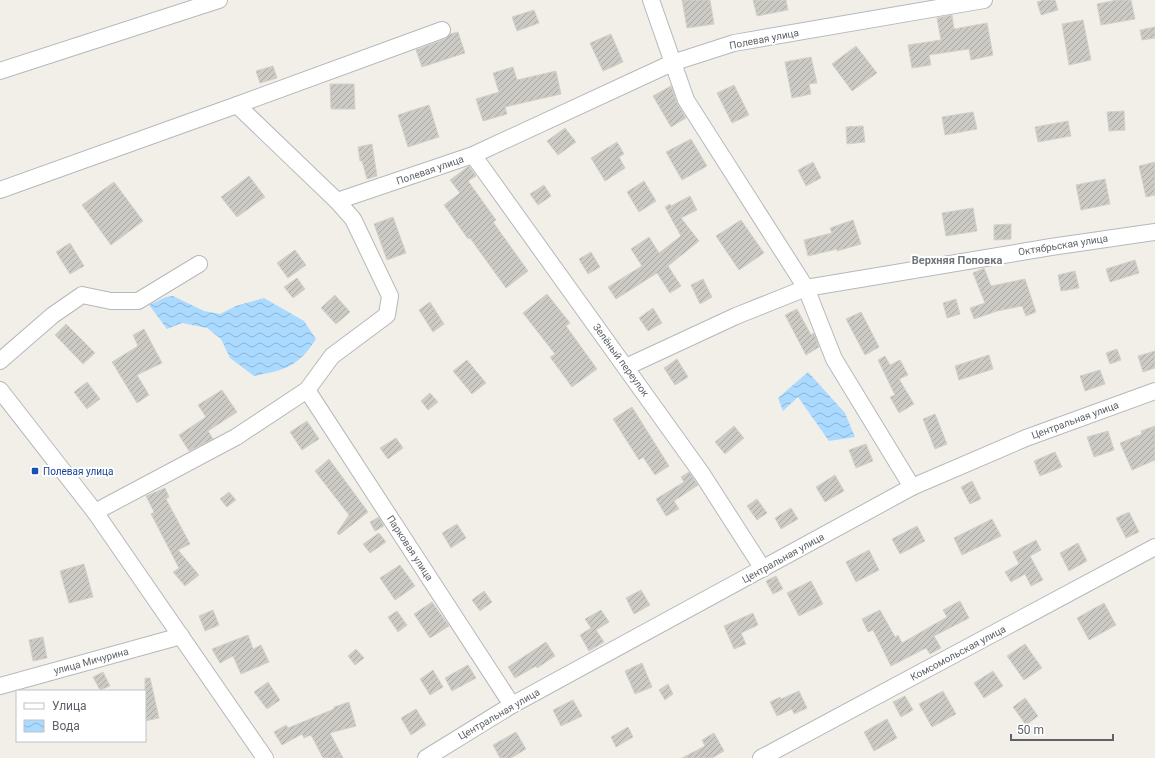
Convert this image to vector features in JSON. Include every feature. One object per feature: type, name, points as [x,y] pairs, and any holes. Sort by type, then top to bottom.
[{"type":"street","points":[[0,71],[220,0]]},
{"type":"street","points":[[651,0],[686,100],[806,288],[834,359],[912,487]]},
{"type":"street","name":"Полевая улица","points":[[337,201],[473,155],[672,63],[734,43],[984,0]]},
{"type":"street","points":[[0,190],[442,30]]},
{"type":"street","points":[[95,512],[236,437],[307,390],[332,356],[388,315],[390,296],[352,220],[337,201],[237,105]]},
{"type":"street","name":"Зелёный переулок","points":[[473,155],[702,474],[763,569]]},
{"type":"street","name":"Октябрьская улица","points":[[626,367],[736,316],[806,288],[1051,247],[1155,232]]},
{"type":"street","points":[[0,361],[53,315],[82,295],[111,301],[138,301],[198,264]]},
{"type":"street","points":[[0,390],[95,512],[265,758]]},
{"type":"street","name":"Парковая улица","points":[[307,390],[512,705]]},
{"type":"street","name":"Центральная улица","points":[[426,758],[512,705],[912,487],[1026,438],[1155,391]]},
{"type":"street","name":"Комсомольская улица","points":[[760,758],[1155,547]]},
{"type":"street","name":"улица Мичурина","points":[[0,686],[181,636]]},
{"type":"water","points":[[173,296],[204,311],[220,314],[236,306],[264,298],[304,321],[316,339],[303,356],[290,366],[274,372],[254,376],[230,358],[221,339],[207,328],[182,323],[167,329],[149,305],[166,297]]},
{"type":"water","points":[[808,372],[845,413],[855,437],[829,441],[798,397],[783,411],[778,398]]},
{"type":"building","points":[[682,0],[710,0],[714,24],[687,28]]},
{"type":"building","points":[[753,0],[786,0],[788,10],[757,16]]},
{"type":"building","points":[[1044,0],[1055,0],[1058,10],[1041,15],[1037,2]]},
{"type":"building","points":[[1117,0],[1131,0],[1135,19],[1101,25],[1097,4]]},
{"type":"building","points":[[534,10],[539,23],[517,31],[512,17]]},
{"type":"building","points":[[952,15],[954,29],[987,23],[993,55],[971,60],[969,49],[929,55],[931,65],[912,68],[908,45],[941,40],[937,18]]},
{"type":"building","points":[[1083,20],[1091,60],[1069,65],[1062,24]]},
{"type":"building","points":[[1155,27],[1155,38],[1142,40],[1140,30]]},
{"type":"building","points":[[458,32],[465,53],[422,67],[416,50],[445,39],[450,34]]},
{"type":"building","points":[[611,34],[623,62],[603,71],[590,43]]},
{"type":"building","points":[[856,46],[877,73],[852,91],[832,64]]},
{"type":"building","points":[[811,57],[817,83],[809,84],[811,94],[792,98],[785,62]]},
{"type":"building","points":[[273,66],[277,78],[260,83],[256,71]]},
{"type":"building","points":[[513,67],[517,80],[556,71],[561,94],[505,107],[507,114],[483,121],[476,99],[499,92],[493,73]]},
{"type":"building","points":[[330,84],[354,84],[355,109],[331,109]]},
{"type":"building","points":[[734,85],[749,115],[732,123],[717,93]]},
{"type":"building","points":[[671,86],[677,103],[686,118],[671,127],[653,96]]},
{"type":"building","points":[[429,105],[439,137],[408,147],[398,115]]},
{"type":"building","points":[[1124,111],[1125,130],[1109,131],[1107,112]]},
{"type":"building","points":[[973,112],[977,129],[945,135],[942,117]]},
{"type":"building","points":[[1068,121],[1071,136],[1038,142],[1035,127]]},
{"type":"building","points":[[863,126],[865,142],[847,144],[846,127]]},
{"type":"building","points":[[565,128],[576,142],[558,155],[547,141]]},
{"type":"building","points":[[691,139],[707,166],[682,180],[666,152]]},
{"type":"building","points":[[617,142],[624,154],[619,157],[625,168],[605,181],[591,158]]},
{"type":"building","points":[[372,144],[377,176],[367,179],[362,161],[360,161],[358,147]]},
{"type":"building","points":[[813,162],[821,178],[806,186],[798,170]]},
{"type":"building","points":[[1155,162],[1155,195],[1146,197],[1139,166]]},
{"type":"building","points":[[469,166],[476,176],[468,181],[496,220],[493,222],[528,271],[506,288],[444,205],[460,193],[450,180]]},
{"type":"building","points":[[249,176],[265,197],[237,217],[221,197]]},
{"type":"building","points":[[1105,179],[1110,204],[1081,210],[1076,185]]},
{"type":"building","points":[[644,181],[656,201],[639,212],[627,192]]},
{"type":"building","points":[[114,182],[143,221],[111,245],[82,205]]},
{"type":"building","points":[[544,185],[551,196],[538,205],[530,194]]},
{"type":"building","points":[[690,196],[697,210],[681,218],[699,241],[668,266],[681,286],[670,293],[657,273],[616,299],[608,287],[642,266],[631,249],[649,237],[659,253],[681,236],[665,207],[670,204],[671,206]]},
{"type":"building","points":[[973,208],[977,231],[946,236],[942,213]]},
{"type":"building","points":[[393,217],[406,253],[387,260],[374,224]]},
{"type":"building","points":[[741,220],[764,253],[739,270],[716,236]]},
{"type":"building","points":[[853,220],[861,244],[837,251],[837,249],[808,256],[804,240],[832,233],[830,228]]},
{"type":"building","points":[[1011,224],[1011,239],[994,240],[994,225]]},
{"type":"building","points":[[70,243],[84,266],[70,274],[56,252]]},
{"type":"building","points":[[295,250],[306,265],[288,278],[277,263]]},
{"type":"building","points":[[591,252],[600,267],[588,274],[579,259]]},
{"type":"building","points":[[1135,260],[1139,273],[1110,282],[1106,269]]},
{"type":"building","points":[[984,268],[991,286],[1025,279],[1036,312],[1026,316],[1022,306],[997,311],[974,319],[970,308],[985,303],[973,273]]},
{"type":"building","points":[[1075,271],[1079,288],[1061,291],[1058,275]]},
{"type":"building","points":[[297,278],[305,289],[293,298],[284,287]]},
{"type":"building","points":[[703,279],[712,297],[700,304],[691,285]]},
{"type":"building","points":[[547,294],[570,323],[566,326],[597,369],[572,387],[550,357],[555,354],[523,313]]},
{"type":"building","points":[[335,295],[350,312],[336,324],[321,308]]},
{"type":"building","points":[[956,299],[960,314],[947,318],[943,303]]},
{"type":"building","points":[[430,302],[444,324],[433,332],[419,310]]},
{"type":"building","points":[[653,308],[662,323],[648,331],[639,318]]},
{"type":"building","points":[[797,309],[811,335],[814,333],[819,347],[806,355],[785,315]]},
{"type":"building","points":[[861,312],[879,347],[865,355],[846,319]]},
{"type":"building","points":[[66,324],[95,353],[83,364],[55,335]]},
{"type":"building","points":[[144,329],[162,363],[137,375],[149,395],[137,403],[112,362],[138,346],[133,335]]},
{"type":"building","points":[[1117,349],[1121,360],[1110,364],[1106,353]]},
{"type":"building","points":[[1155,351],[1155,368],[1143,372],[1138,356]]},
{"type":"building","points":[[989,355],[993,369],[959,380],[955,366]]},
{"type":"building","points":[[885,356],[890,365],[900,360],[908,375],[899,379],[914,404],[899,413],[890,397],[895,395],[878,360]]},
{"type":"building","points":[[677,359],[688,377],[675,385],[664,368]]},
{"type":"building","points":[[467,360],[486,383],[472,394],[453,371]]},
{"type":"building","points":[[1100,370],[1105,384],[1085,391],[1080,376]]},
{"type":"building","points":[[87,382],[100,399],[87,409],[74,392]]},
{"type":"building","points":[[222,390],[237,412],[208,431],[213,439],[189,451],[179,435],[206,417],[198,405]]},
{"type":"building","points":[[430,393],[438,402],[428,410],[421,401]]},
{"type":"building","points":[[632,407],[669,466],[655,475],[643,457],[639,460],[613,419]]},
{"type":"building","points":[[935,414],[947,444],[935,449],[923,419]]},
{"type":"building","points":[[307,421],[319,439],[302,450],[290,432]]},
{"type":"building","points":[[734,426],[744,438],[725,454],[715,442]]},
{"type":"building","points":[[1155,426],[1155,460],[1132,470],[1120,443],[1142,434],[1141,431]]},
{"type":"building","points":[[1108,431],[1114,450],[1094,457],[1087,437]]},
{"type":"building","points":[[396,438],[403,448],[388,459],[380,448]]},
{"type":"building","points":[[866,444],[873,461],[856,468],[849,450]]},
{"type":"building","points":[[1055,452],[1062,467],[1040,476],[1034,461]]},
{"type":"building","points":[[329,459],[368,512],[339,535],[337,533],[349,515],[315,471]]},
{"type":"building","points":[[689,472],[698,485],[674,501],[679,509],[666,516],[656,499],[684,482],[681,477]]},
{"type":"building","points":[[835,475],[844,491],[825,502],[816,487]]},
{"type":"building","points":[[972,481],[981,499],[970,504],[961,487]]},
{"type":"building","points":[[165,488],[169,497],[166,499],[190,544],[178,550],[199,575],[185,586],[173,572],[179,568],[151,514],[154,512],[146,496]]},
{"type":"building","points":[[229,492],[236,500],[227,507],[220,499]]},
{"type":"building","points":[[757,499],[767,513],[757,520],[747,506]]},
{"type":"building","points":[[791,508],[798,519],[781,529],[775,518]]},
{"type":"building","points":[[1129,512],[1139,532],[1126,538],[1116,518]]},
{"type":"building","points":[[379,517],[384,526],[375,531],[370,522]]},
{"type":"building","points":[[992,519],[1001,536],[962,555],[954,538]]},
{"type":"building","points":[[457,524],[466,538],[451,548],[442,533]]},
{"type":"building","points":[[917,526],[925,541],[900,554],[892,539]]},
{"type":"building","points":[[379,533],[386,542],[370,553],[363,544]]},
{"type":"building","points":[[1036,540],[1041,550],[1030,556],[1043,580],[1031,586],[1025,574],[1011,582],[1005,572],[1019,564],[1013,552]]},
{"type":"building","points":[[1078,543],[1087,561],[1069,571],[1060,553]]},
{"type":"building","points":[[869,550],[879,570],[856,582],[846,562]]},
{"type":"building","points":[[84,564],[93,597],[69,603],[60,571]]},
{"type":"building","points":[[400,565],[415,586],[395,600],[380,578]]},
{"type":"building","points":[[776,576],[783,589],[773,594],[766,581]]},
{"type":"building","points":[[811,581],[823,604],[799,616],[787,593]]},
{"type":"building","points":[[641,590],[650,605],[634,614],[626,598]]},
{"type":"building","points":[[484,591],[492,602],[480,611],[472,600]]},
{"type":"building","points":[[960,601],[969,618],[934,636],[941,648],[930,654],[926,648],[891,666],[873,630],[868,632],[862,619],[880,610],[895,637],[898,635],[902,643],[947,617],[943,610]]},
{"type":"building","points":[[432,602],[449,626],[430,638],[414,614]]},
{"type":"building","points":[[1104,603],[1116,625],[1089,640],[1077,618]]},
{"type":"building","points":[[213,610],[219,625],[205,631],[199,616]]},
{"type":"building","points":[[601,610],[609,622],[596,630],[604,642],[589,651],[580,635],[591,628],[585,619]]},
{"type":"building","points":[[397,611],[407,625],[398,632],[388,617]]},
{"type":"building","points":[[753,613],[758,625],[741,633],[746,644],[734,649],[724,626]]},
{"type":"building","points":[[248,635],[253,649],[261,645],[269,662],[241,674],[233,656],[220,663],[212,649]]},
{"type":"building","points":[[43,637],[47,658],[33,661],[29,640]]},
{"type":"building","points":[[546,642],[555,656],[537,668],[536,666],[515,678],[508,667]]},
{"type":"building","points":[[1025,644],[1042,668],[1024,680],[1007,656]]},
{"type":"building","points":[[356,649],[364,658],[355,665],[348,656]]},
{"type":"building","points":[[642,663],[652,687],[635,694],[625,671]]},
{"type":"building","points":[[468,665],[476,678],[452,691],[445,678]]},
{"type":"building","points":[[433,670],[443,687],[430,695],[420,679]]},
{"type":"building","points":[[993,671],[1003,686],[984,698],[974,683]]},
{"type":"building","points":[[103,672],[110,686],[100,690],[93,677]]},
{"type":"building","points":[[145,678],[150,678],[159,718],[146,721]]},
{"type":"building","points":[[268,682],[280,700],[267,709],[254,692]]},
{"type":"building","points":[[668,684],[673,694],[665,700],[659,690]]},
{"type":"building","points":[[799,691],[807,708],[794,714],[792,709],[777,716],[770,702]]},
{"type":"building","points":[[943,691],[956,714],[932,727],[919,704]]},
{"type":"building","points":[[905,696],[913,710],[901,717],[893,702]]},
{"type":"building","points":[[1025,698],[1038,716],[1026,725],[1013,707]]},
{"type":"building","points":[[573,700],[582,716],[561,726],[553,710]]},
{"type":"building","points":[[349,702],[356,726],[330,733],[343,758],[323,758],[311,735],[304,738],[302,734],[282,745],[274,732],[286,725],[288,728],[334,709],[334,707]]},
{"type":"building","points":[[416,709],[426,725],[411,735],[401,718]]},
{"type":"building","points":[[887,719],[897,738],[874,751],[864,732]]},
{"type":"building","points":[[628,727],[633,737],[616,747],[611,737]]},
{"type":"building","points":[[516,732],[526,749],[511,758],[500,758],[493,745]]},
{"type":"building","points":[[714,733],[724,751],[712,758],[682,758],[705,746],[702,740]]},
{"type":"place","name":"Полевая улица","points":[[35,471]]},
{"type":"district","name":"Верхняя Поповка","points":[[957,260]]}]
